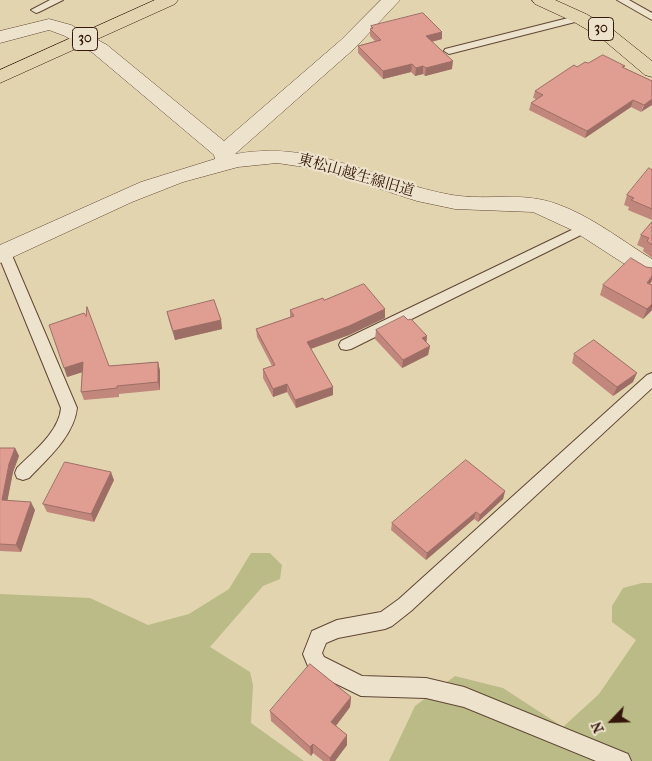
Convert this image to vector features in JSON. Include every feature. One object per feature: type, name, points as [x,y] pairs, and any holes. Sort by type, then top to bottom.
[{"type":"main road","name":"30","points":[[0,77],[169,0]]},
{"type":"main road","name":"30","points":[[541,0],[580,18],[606,33],[652,71]]},
{"type":"street","points":[[0,37],[38,27],[55,25],[100,50],[226,157],[348,44],[391,0]]},
{"type":"street","name":"東松山越生線旧道","points":[[2,254],[139,189],[226,157],[280,157],[302,159],[446,201],[538,205],[584,228],[652,270]]},
{"type":"lane","points":[[36,10],[58,0]]},
{"type":"lane","points":[[622,0],[652,17]]},
{"type":"lane","points":[[640,10],[646,23],[652,28]]},
{"type":"lane","points":[[449,51],[580,18]]},
{"type":"lane","points":[[346,345],[584,228]]},
{"type":"lane","points":[[2,254],[65,395],[69,410],[64,424],[55,437],[23,472]]},
{"type":"lane","points":[[621,761],[464,697],[426,688],[360,686],[317,664],[312,654],[319,637],[337,630],[385,620],[405,604],[652,379]]},
{"type":"green space","points":[[251,553],[270,553],[282,565],[280,579],[263,586],[210,647],[250,672],[253,685],[251,723],[304,761],[0,761],[0,594],[90,598],[148,625],[189,614],[229,589]]},
{"type":"green space","points":[[642,583],[652,583],[652,761],[389,761],[415,706],[455,676],[503,688],[563,727],[599,694],[636,640],[612,622],[612,606],[623,588]]},
{"type":"building","points":[[423,13],[442,32],[426,36],[453,61],[426,68],[423,66],[416,68],[412,64],[383,71],[358,46],[381,40],[370,29],[373,28],[371,26]]},
{"type":"building","points":[[603,55],[625,66],[622,67],[652,81],[652,99],[644,105],[633,100],[587,131],[531,103],[543,95],[535,91],[574,65],[577,67]]},
{"type":"building","points":[[649,168],[652,170],[652,209],[631,200],[634,198],[627,195]]},
{"type":"building","points":[[652,222],[652,245],[647,241],[649,238],[641,235]]},
{"type":"building","points":[[631,258],[646,267],[652,268],[652,276],[647,283],[652,285],[652,304],[647,309],[603,285]]},
{"type":"building","points":[[364,284],[385,309],[349,326],[307,342],[333,387],[295,400],[287,384],[273,389],[263,369],[275,365],[256,329],[294,316],[290,310],[323,298],[324,300]]},
{"type":"building","points":[[214,300],[221,320],[173,331],[167,312]]},
{"type":"building","points":[[87,307],[109,366],[158,362],[158,382],[81,392],[83,362],[64,368],[49,325],[84,313],[86,316]]},
{"type":"building","points":[[404,316],[408,320],[411,319],[427,336],[422,338],[430,346],[403,360],[376,330]]},
{"type":"building","points":[[594,340],[637,373],[617,387],[574,354]]},
{"type":"building","points":[[0,448],[15,448],[9,464],[2,500],[31,502],[16,545],[0,544]]},
{"type":"building","points":[[466,460],[505,491],[480,515],[476,512],[427,553],[392,523]]},
{"type":"building","points":[[65,462],[111,472],[91,514],[43,504]]},
{"type":"building","points":[[310,664],[351,697],[331,722],[347,735],[330,758],[313,744],[310,747],[270,711]]}]
